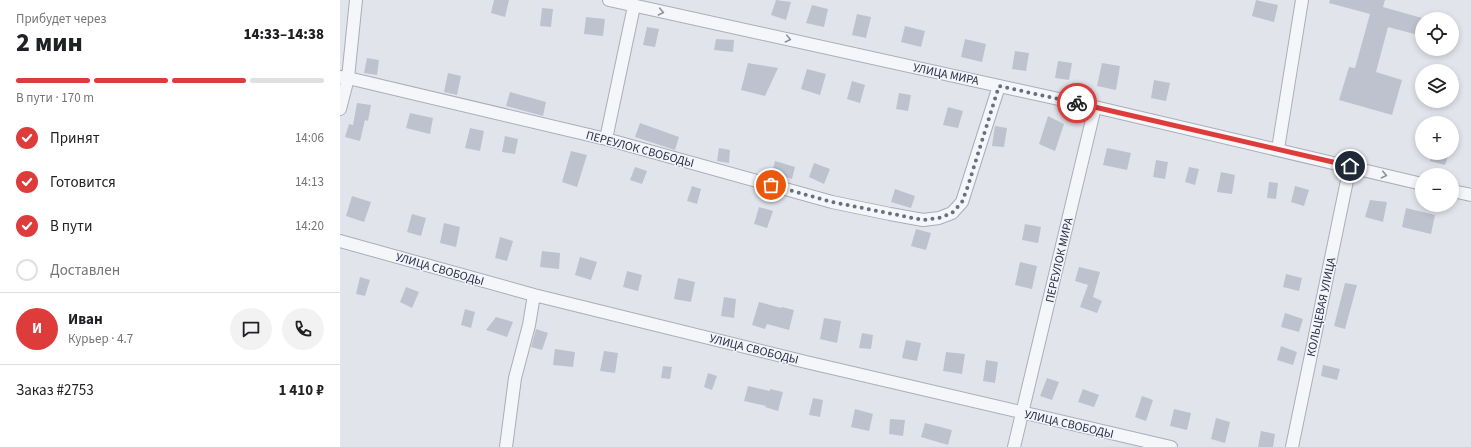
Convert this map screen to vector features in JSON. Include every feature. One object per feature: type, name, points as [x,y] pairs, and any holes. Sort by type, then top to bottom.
[{"type":"street","points":[[340,109],[356,0]]},
{"type":"street","name":"УЛИЦА МИРА","points":[[609,0],[1095,107],[1415,182]]},
{"type":"street","points":[[1278,149],[1302,0]]},
{"type":"street","points":[[606,138],[634,6]]},
{"type":"street","name":"ПЕРЕУЛОК СВОБОДЫ","points":[[344,77],[606,138],[832,202],[923,220],[939,218],[952,213],[962,202],[999,86]]},
{"type":"street","name":"ПЕРЕУЛОК МИРА","points":[[1014,447],[1095,107]]},
{"type":"street","name":"КОЛЬЦЕВАЯ УЛИЦА","points":[[1292,447],[1350,166]]},
{"type":"street","points":[[1459,192],[1471,195]]},
{"type":"street","name":"УЛИЦА СВОБОДЫ","points":[[340,241],[534,295],[1023,413],[1171,447]]},
{"type":"street","points":[[506,447],[508,421],[515,378],[529,325],[534,295]]},
{"type":"building","points":[[494,0],[509,0],[505,17],[491,13]]},
{"type":"building","points":[[776,0],[791,2],[786,20],[771,15]]},
{"type":"building","points":[[1256,0],[1278,5],[1274,22],[1252,16]]},
{"type":"building","points":[[1330,0],[1385,0],[1383,7],[1415,16],[1415,34],[1388,27],[1376,72],[1402,80],[1392,115],[1339,100],[1349,67],[1355,68],[1370,14],[1329,3]]},
{"type":"building","points":[[812,5],[828,9],[824,27],[806,23]]},
{"type":"building","points":[[542,8],[553,9],[551,27],[540,26]]},
{"type":"building","points":[[857,14],[871,17],[866,38],[852,35]]},
{"type":"building","points":[[586,17],[605,19],[603,36],[584,34]]},
{"type":"building","points":[[905,26],[925,31],[921,47],[901,42]]},
{"type":"building","points":[[647,27],[659,29],[655,47],[643,45]]},
{"type":"building","points":[[716,39],[734,40],[733,52],[714,50]]},
{"type":"building","points":[[965,39],[986,44],[982,62],[961,57]]},
{"type":"building","points":[[1015,51],[1029,53],[1026,71],[1012,69]]},
{"type":"building","points":[[367,58],[379,60],[377,75],[364,73]]},
{"type":"building","points":[[1058,61],[1072,63],[1069,80],[1055,78]]},
{"type":"building","points":[[748,63],[778,68],[765,96],[741,90]]},
{"type":"building","points":[[1102,63],[1120,66],[1116,90],[1097,86]]},
{"type":"building","points":[[807,69],[826,74],[820,95],[801,89]]},
{"type":"building","points":[[448,73],[461,76],[457,95],[444,92]]},
{"type":"building","points":[[1154,80],[1170,83],[1166,101],[1151,98]]},
{"type":"building","points":[[852,81],[865,85],[860,103],[847,99]]},
{"type":"building","points":[[510,92],[546,102],[543,116],[506,106]]},
{"type":"building","points":[[899,93],[911,95],[908,111],[896,109]]},
{"type":"building","points":[[357,103],[371,105],[368,121],[365,120],[360,141],[345,137],[349,124],[353,125]]},
{"type":"building","points":[[948,107],[963,111],[958,128],[943,125]]},
{"type":"building","points":[[410,113],[433,118],[430,134],[406,128]]},
{"type":"building","points":[[1048,116],[1064,124],[1055,151],[1039,144]]},
{"type":"building","points":[[640,123],[679,137],[675,150],[635,137]]},
{"type":"building","points":[[995,126],[1007,128],[1004,147],[992,146]]},
{"type":"building","points":[[470,128],[484,131],[480,151],[465,148]]},
{"type":"building","points":[[505,136],[518,139],[515,154],[502,152]]},
{"type":"building","points":[[719,148],[730,150],[729,163],[717,161]]},
{"type":"building","points":[[1107,148],[1131,153],[1127,170],[1103,165]]},
{"type":"building","points":[[571,151],[587,155],[577,187],[562,182]]},
{"type":"building","points":[[1156,160],[1168,162],[1165,179],[1153,177]]},
{"type":"building","points":[[1430,160],[1447,160],[1445,165]]},
{"type":"building","points":[[775,161],[795,167],[792,179],[772,173]]},
{"type":"building","points":[[814,163],[830,169],[824,184],[809,177]]},
{"type":"building","points":[[635,167],[647,171],[642,184],[630,180]]},
{"type":"building","points":[[1189,167],[1199,169],[1195,185],[1185,182]]},
{"type":"building","points":[[1221,172],[1235,175],[1232,194],[1217,192]]},
{"type":"building","points":[[1269,182],[1278,183],[1276,199],[1267,198]]},
{"type":"building","points":[[692,186],[701,189],[697,204],[687,201]]},
{"type":"building","points":[[1295,186],[1309,190],[1304,206],[1291,202]]},
{"type":"building","points":[[895,189],[915,196],[911,208],[891,202]]},
{"type":"building","points":[[352,196],[371,202],[364,222],[346,216]]},
{"type":"building","points":[[1370,200],[1387,202],[1383,222],[1365,217]]},
{"type":"building","points":[[759,207],[773,211],[767,228],[754,224]]},
{"type":"building","points":[[1406,208],[1415,210],[1415,212],[1435,215],[1431,234],[1402,227]]},
{"type":"building","points":[[412,214],[426,218],[421,236],[407,232]]},
{"type":"building","points":[[444,223],[460,227],[456,247],[440,243]]},
{"type":"building","points":[[1025,224],[1041,227],[1038,243],[1022,240]]},
{"type":"building","points":[[916,229],[931,233],[926,250],[911,246]]},
{"type":"building","points":[[500,237],[513,241],[507,261],[495,258]]},
{"type":"building","points":[[542,251],[560,253],[559,269],[540,267]]},
{"type":"building","points":[[580,257],[597,262],[591,280],[575,275]]},
{"type":"building","points":[[1020,262],[1037,266],[1032,289],[1015,285]]},
{"type":"building","points":[[1079,267],[1100,272],[1093,297],[1102,301],[1097,313],[1080,307],[1088,285],[1075,281]]},
{"type":"building","points":[[627,271],[642,275],[638,291],[623,287]]},
{"type":"building","points":[[1286,274],[1302,278],[1299,291],[1283,287]]},
{"type":"building","points":[[360,277],[370,280],[365,296],[356,294]]},
{"type":"building","points":[[678,278],[695,282],[691,302],[674,299]]},
{"type":"building","points":[[1345,283],[1357,285],[1345,329],[1334,326]]},
{"type":"building","points":[[406,287],[419,292],[412,308],[400,302]]},
{"type":"building","points":[[724,297],[736,299],[734,318],[721,316]]},
{"type":"building","points":[[759,302],[794,310],[789,330],[767,324],[765,329],[752,325]]},
{"type":"building","points":[[465,309],[475,312],[471,328],[461,325]]},
{"type":"building","points":[[1285,313],[1303,319],[1299,332],[1281,327]]},
{"type":"building","points":[[496,317],[513,322],[507,337],[486,330]]},
{"type":"building","points":[[824,318],[841,321],[837,343],[820,339]]},
{"type":"building","points":[[536,329],[548,333],[542,350],[531,347]]},
{"type":"building","points":[[862,333],[873,335],[871,349],[859,348]]},
{"type":"building","points":[[906,340],[921,343],[917,361],[902,358]]},
{"type":"building","points":[[1281,346],[1297,352],[1293,365],[1277,360]]},
{"type":"building","points":[[555,349],[575,352],[573,367],[553,365]]},
{"type":"building","points":[[604,351],[618,353],[615,373],[600,371]]},
{"type":"building","points":[[946,352],[965,354],[962,374],[943,371]]},
{"type":"building","points":[[986,360],[998,362],[995,383],[983,381]]},
{"type":"building","points":[[1323,365],[1340,369],[1337,380],[1321,376]]},
{"type":"building","points":[[663,366],[672,367],[670,379],[661,378]]},
{"type":"building","points":[[708,373],[717,376],[712,390],[704,387]]},
{"type":"building","points":[[1047,378],[1059,382],[1052,400],[1040,396]]},
{"type":"building","points":[[748,386],[770,391],[770,389],[783,392],[778,411],[765,407],[766,406],[744,401]]},
{"type":"building","points":[[1083,389],[1099,395],[1094,407],[1078,402]]},
{"type":"building","points":[[1142,396],[1153,400],[1146,421],[1135,417]]},
{"type":"building","points":[[813,398],[823,400],[820,417],[809,415]]},
{"type":"building","points":[[855,409],[873,414],[869,431],[851,427]]},
{"type":"building","points":[[1174,409],[1191,413],[1187,430],[1170,426]]},
{"type":"building","points":[[1216,418],[1230,422],[1225,443],[1211,439]]},
{"type":"building","points":[[890,419],[905,420],[903,436],[889,434]]},
{"type":"building","points":[[925,423],[952,430],[948,445],[921,437]]},
{"type":"building","points":[[1261,431],[1275,434],[1273,447],[1258,447]]},
{"type":"way so far","points":[[771,185],[832,202],[890,214],[923,220],[939,218],[952,213],[962,202],[999,86],[1077,103]]},
{"type":"route","points":[[1077,103],[1350,166]]}]
